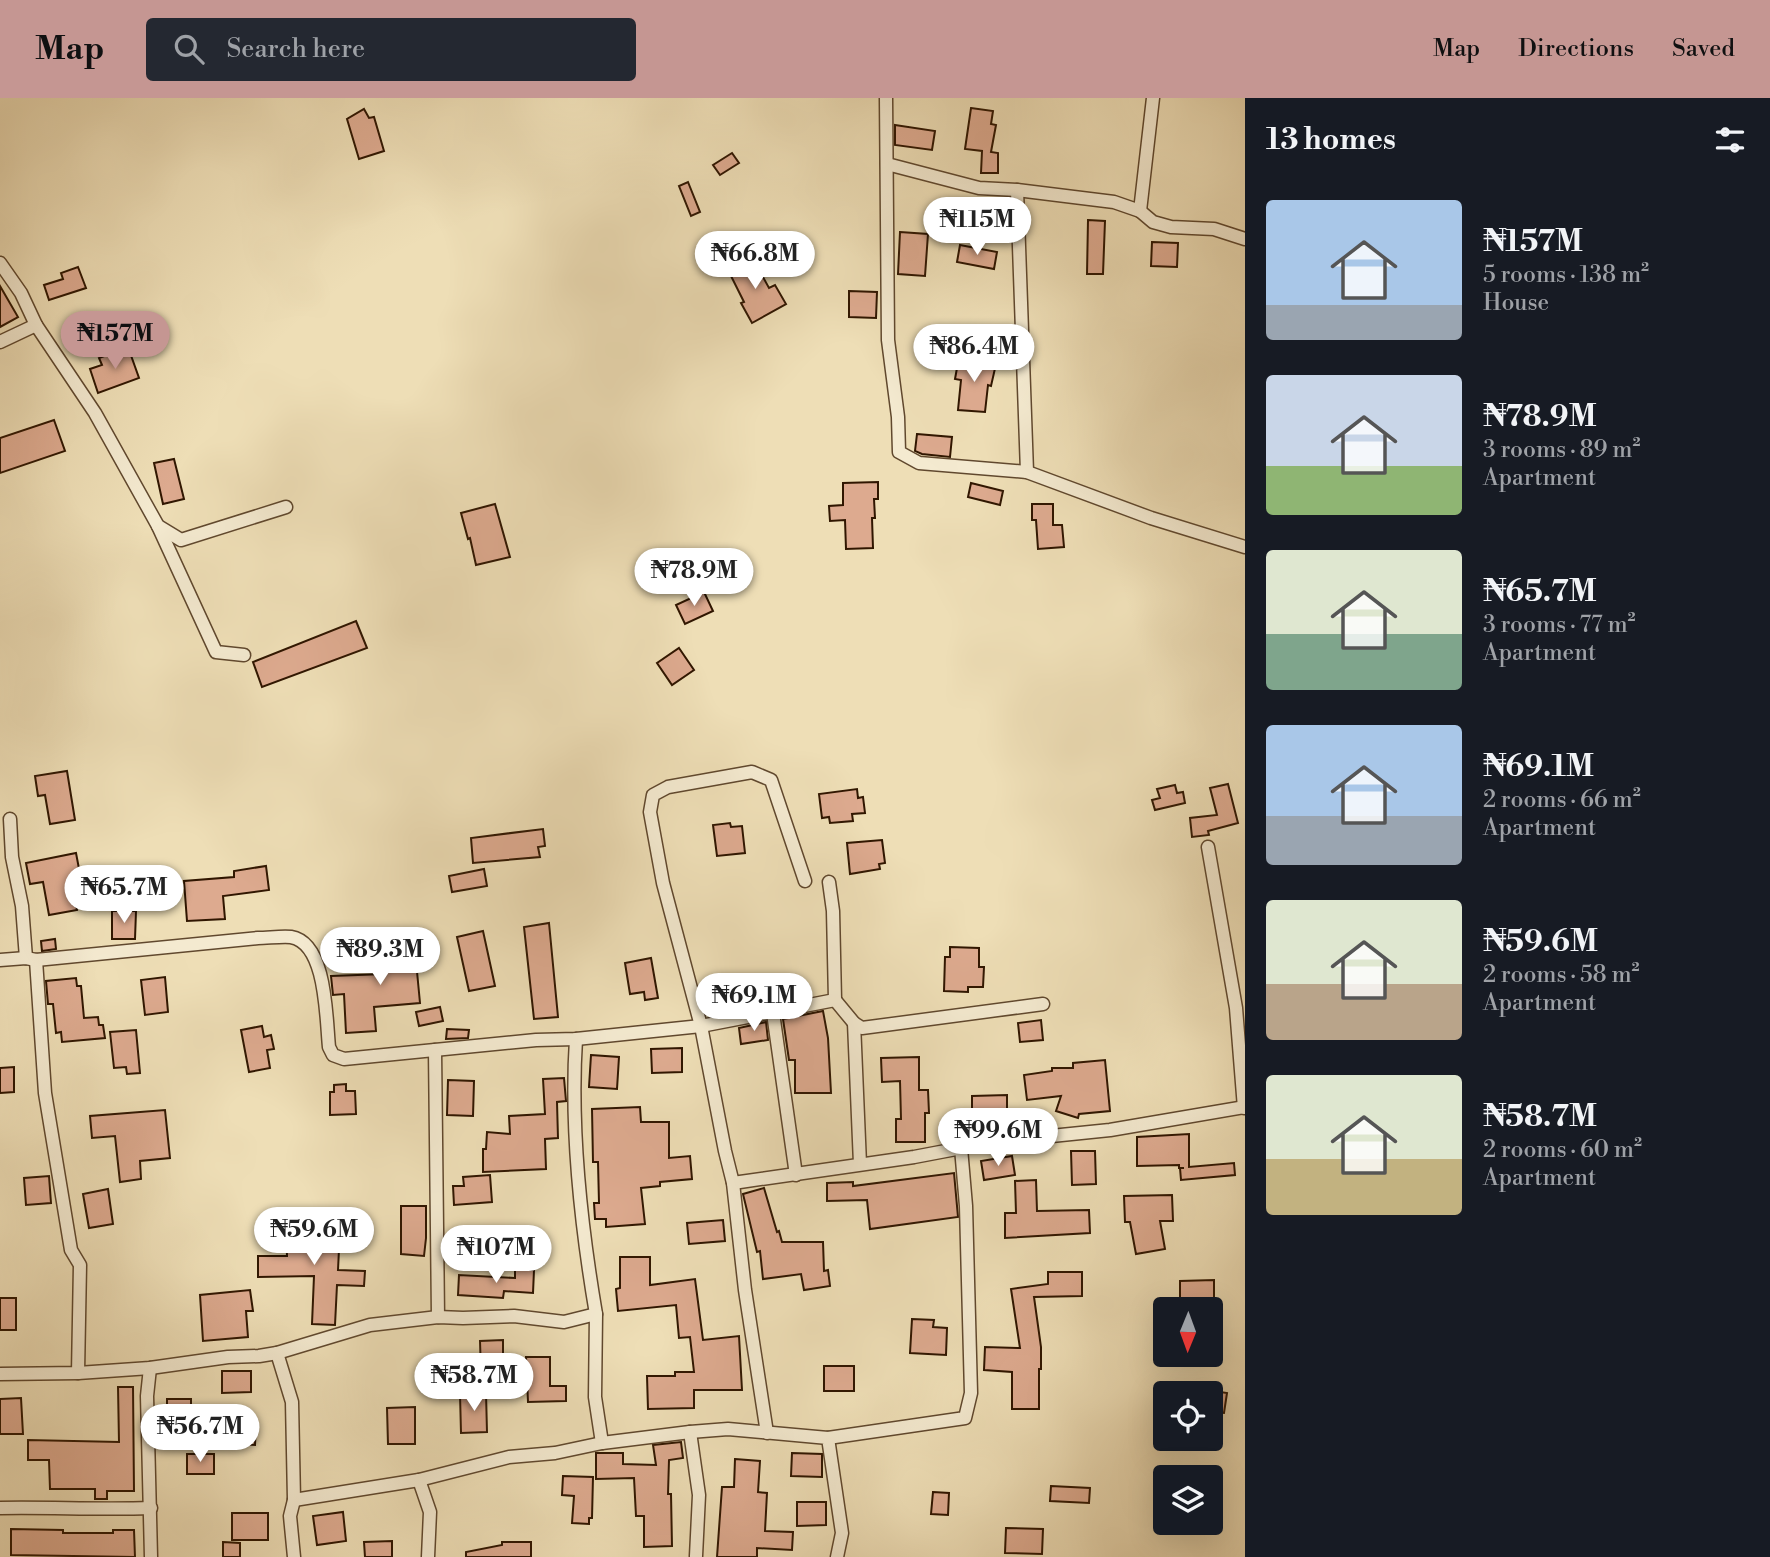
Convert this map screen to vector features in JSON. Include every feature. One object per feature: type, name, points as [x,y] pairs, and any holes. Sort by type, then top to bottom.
[{"type":"street","points":[[886,98],[888,340],[898,417],[899,452],[919,463],[1027,472],[1151,518],[1245,547]]},
{"type":"street","points":[[1140,211],[1153,98]]},
{"type":"street","points":[[887,164],[979,188],[1114,202],[1140,211],[1153,222],[1171,227],[1214,229],[1245,239]]},
{"type":"street","points":[[1017,190],[1027,472]]},
{"type":"street","points":[[0,263],[22,293],[36,325],[95,413],[158,526],[216,652],[244,655]]},
{"type":"street","points":[[0,342],[36,325]]},
{"type":"street","points":[[158,526],[181,540],[286,507]]},
{"type":"street","points":[[767,1433],[745,1290],[733,1183],[701,1026],[663,883],[650,812],[653,795],[668,787],[752,772],[771,780],[805,881]]},
{"type":"street","points":[[10,819],[12,857],[31,959],[45,1093],[71,1250],[80,1265],[78,1373]]},
{"type":"street","points":[[733,1183],[961,1148],[1110,1130],[1245,1107],[1236,1008],[1208,847]]},
{"type":"street","points":[[829,882],[835,958],[835,1000],[854,1023],[862,1028],[1043,1004]]},
{"type":"street","points":[[0,960],[293,937],[308,946],[320,971],[329,1047],[333,1055],[344,1059],[536,1040],[576,1040],[701,1026],[835,1000]]},
{"type":"street","points":[[773,1013],[796,1175]]},
{"type":"street","points":[[854,1023],[860,1164]]},
{"type":"street","points":[[576,1040],[574,1064],[579,1178],[584,1243],[596,1314],[595,1397],[601,1443]]},
{"type":"street","points":[[435,1050],[438,1317]]},
{"type":"street","points":[[294,1500],[419,1480],[509,1457],[555,1453],[601,1443],[690,1432],[728,1429],[828,1438],[965,1418],[971,1393],[966,1206],[961,1148]]},
{"type":"street","points":[[0,1374],[78,1373],[150,1368],[277,1353],[370,1325],[438,1317],[514,1316],[564,1322],[596,1314]]},
{"type":"street","points":[[277,1353],[292,1402],[294,1500],[290,1516],[294,1557]]},
{"type":"street","points":[[150,1368],[147,1396],[151,1557]]},
{"type":"street","points":[[690,1432],[699,1495],[694,1557]]},
{"type":"street","points":[[828,1438],[842,1533],[837,1557]]},
{"type":"street","points":[[419,1480],[430,1512],[428,1557]]},
{"type":"street","points":[[0,1508],[151,1508]]},
{"type":"building","points":[[971,108],[993,111],[991,124],[996,125],[991,152],[998,153],[998,173],[981,173],[982,151],[965,149]]},
{"type":"building","points":[[364,109],[369,118],[374,117],[384,151],[359,159],[347,119]]},
{"type":"building","points":[[895,125],[935,131],[932,150],[895,145]]},
{"type":"building","points":[[732,153],[739,163],[720,175],[713,165]]},
{"type":"building","points":[[688,182],[700,212],[691,216],[679,186]]},
{"type":"building","points":[[1088,220],[1105,221],[1103,274],[1087,274]]},
{"type":"building","points":[[900,232],[928,234],[925,276],[898,274]]},
{"type":"building","points":[[1152,242],[1178,243],[1177,267],[1151,266]]},
{"type":"building","points":[[960,245],[997,252],[994,269],[957,262]]},
{"type":"building","points":[[752,257],[769,288],[775,285],[786,304],[752,323],[728,270]]},
{"type":"building","points":[[78,267],[86,288],[49,300],[44,285],[63,279],[61,273]]},
{"type":"building","points":[[0,286],[18,317],[0,327]]},
{"type":"building","points":[[849,291],[877,292],[876,318],[849,317]]},
{"type":"building","points":[[128,347],[139,378],[98,393],[90,369],[102,365],[99,358]]},
{"type":"building","points":[[959,357],[996,364],[991,386],[988,385],[985,412],[958,410],[961,380],[955,379]]},
{"type":"building","points":[[54,420],[65,451],[0,473],[0,438]]},
{"type":"building","points":[[917,434],[952,437],[950,457],[915,451]]},
{"type":"building","points":[[174,459],[184,499],[163,504],[154,463]]},
{"type":"building","points":[[878,482],[878,499],[874,499],[875,518],[872,518],[873,548],[846,549],[845,520],[830,521],[829,506],[843,505],[843,483]]},
{"type":"building","points":[[971,483],[1003,491],[1000,505],[968,497]]},
{"type":"building","points":[[495,504],[510,557],[476,565],[461,513]]},
{"type":"building","points":[[1032,504],[1053,504],[1053,525],[1062,525],[1064,547],[1038,549],[1036,520],[1032,520]]},
{"type":"building","points":[[704,592],[713,611],[685,624],[676,605]]},
{"type":"building","points":[[356,621],[367,648],[262,687],[253,662]]},
{"type":"building","points":[[679,648],[694,670],[672,685],[657,663]]},
{"type":"building","points":[[67,771],[75,820],[50,824],[45,795],[38,796],[35,776]]},
{"type":"building","points":[[1228,784],[1238,823],[1208,831],[1209,835],[1192,837],[1190,818],[1217,815],[1210,788]]},
{"type":"building","points":[[1175,785],[1177,793],[1183,792],[1185,803],[1155,810],[1152,800],[1160,798],[1157,789]]},
{"type":"building","points":[[857,789],[858,798],[863,797],[865,813],[852,814],[853,821],[830,823],[829,817],[822,818],[819,794]]},
{"type":"building","points":[[730,823],[731,827],[742,826],[745,853],[717,856],[713,825]]},
{"type":"building","points":[[543,829],[545,846],[538,847],[540,857],[473,863],[471,838]]},
{"type":"building","points":[[882,840],[885,863],[879,864],[880,869],[850,874],[847,843]]},
{"type":"building","points":[[76,853],[80,874],[70,876],[77,910],[49,915],[43,882],[30,884],[26,863]]},
{"type":"building","points":[[266,866],[269,890],[223,896],[225,919],[187,921],[184,881],[234,877],[234,871]]},
{"type":"building","points":[[484,869],[487,886],[452,892],[449,876]]},
{"type":"building","points":[[112,911],[136,911],[135,939],[112,939]]},
{"type":"building","points":[[549,923],[558,1017],[534,1019],[524,927]]},
{"type":"building","points":[[483,931],[495,986],[469,991],[457,937]]},
{"type":"building","points":[[55,939],[56,949],[42,951],[41,941]]},
{"type":"building","points":[[414,940],[420,1003],[374,1007],[376,1031],[346,1033],[344,994],[333,995],[331,976],[384,974],[381,944]]},
{"type":"building","points":[[950,947],[979,948],[979,967],[984,967],[983,987],[968,987],[968,992],[944,991],[945,957],[950,957]]},
{"type":"building","points":[[651,958],[658,998],[645,1000],[644,992],[630,994],[625,963]]},
{"type":"building","points":[[165,977],[168,1012],[145,1015],[141,980]]},
{"type":"building","points":[[76,978],[77,986],[81,986],[84,1018],[98,1017],[99,1025],[103,1025],[105,1038],[62,1042],[61,1032],[56,1033],[53,1004],[48,1004],[46,981]]},
{"type":"building","points":[[764,983],[769,1004],[744,1009],[739,988]]},
{"type":"building","points":[[440,1007],[443,1021],[419,1026],[416,1012]]},
{"type":"building","points":[[823,1011],[828,1038],[831,1093],[795,1093],[795,1060],[789,1060],[783,1019]]},
{"type":"building","points":[[1041,1020],[1043,1040],[1020,1042],[1018,1023]]},
{"type":"building","points":[[766,1022],[768,1040],[741,1044],[739,1028]]},
{"type":"building","points":[[262,1026],[264,1037],[271,1035],[274,1049],[267,1050],[270,1068],[249,1072],[241,1030]]},
{"type":"building","points":[[447,1029],[469,1030],[468,1038],[446,1039]]},
{"type":"building","points":[[136,1030],[140,1073],[127,1074],[126,1067],[114,1068],[110,1032]]},
{"type":"building","points":[[682,1048],[682,1072],[652,1073],[651,1049]]},
{"type":"building","points":[[591,1055],[619,1057],[617,1089],[589,1087]]},
{"type":"building","points":[[919,1057],[919,1090],[928,1090],[929,1113],[925,1113],[925,1142],[896,1142],[896,1119],[901,1119],[900,1081],[882,1082],[881,1058]]},
{"type":"building","points":[[1105,1060],[1110,1111],[1079,1114],[1078,1118],[1056,1111],[1061,1096],[1027,1100],[1024,1075],[1052,1071],[1052,1068],[1073,1068],[1073,1063]]},
{"type":"building","points":[[14,1067],[14,1092],[0,1093],[0,1068]]},
{"type":"building","points":[[564,1078],[566,1101],[557,1102],[558,1138],[545,1139],[546,1169],[483,1172],[483,1149],[486,1149],[487,1132],[510,1134],[509,1116],[545,1114],[543,1079]]},
{"type":"building","points":[[448,1080],[474,1081],[473,1116],[447,1115]]},
{"type":"building","points":[[346,1084],[346,1091],[355,1091],[356,1114],[330,1115],[330,1092],[334,1092],[334,1085]]},
{"type":"building","points":[[1007,1095],[1007,1122],[972,1122],[972,1096]]},
{"type":"building","points":[[640,1107],[641,1122],[669,1122],[669,1158],[690,1156],[692,1179],[660,1182],[660,1186],[641,1188],[645,1224],[606,1227],[606,1219],[595,1219],[594,1203],[599,1203],[598,1162],[593,1162],[592,1109]]},
{"type":"building","points":[[165,1110],[170,1158],[140,1161],[141,1179],[120,1182],[115,1136],[92,1138],[90,1116]]},
{"type":"building","points":[[1189,1134],[1189,1167],[1234,1163],[1235,1175],[1181,1180],[1179,1165],[1137,1166],[1137,1137]]},
{"type":"building","points":[[1071,1151],[1095,1151],[1096,1184],[1072,1185]]},
{"type":"building","points":[[1012,1156],[1015,1175],[984,1180],[981,1161]]},
{"type":"building","points":[[954,1173],[958,1217],[870,1229],[867,1200],[827,1201],[827,1183],[853,1182],[853,1186]]},
{"type":"building","points":[[490,1175],[492,1202],[454,1205],[453,1186],[464,1186],[463,1177]]},
{"type":"building","points":[[49,1176],[51,1203],[26,1205],[24,1178]]},
{"type":"building","points":[[1036,1180],[1037,1211],[1089,1210],[1090,1233],[1005,1238],[1005,1213],[1016,1213],[1015,1181]]},
{"type":"building","points":[[764,1188],[782,1242],[823,1242],[824,1271],[828,1270],[830,1286],[804,1290],[801,1274],[763,1279],[760,1251],[757,1252],[743,1194]]},
{"type":"building","points":[[108,1189],[113,1224],[89,1228],[83,1194]]},
{"type":"building","points":[[1172,1195],[1173,1221],[1160,1221],[1165,1249],[1136,1254],[1130,1222],[1125,1222],[1124,1196]]},
{"type":"building","points":[[401,1206],[426,1206],[424,1256],[401,1254]]},
{"type":"building","points":[[723,1220],[725,1241],[689,1244],[687,1223]]},
{"type":"building","points":[[286,1226],[340,1229],[338,1270],[365,1271],[364,1286],[337,1285],[335,1325],[312,1324],[314,1276],[258,1277],[258,1256],[287,1256]]},
{"type":"building","points":[[620,1257],[650,1257],[650,1285],[695,1279],[703,1340],[739,1336],[742,1390],[694,1390],[694,1408],[648,1409],[647,1376],[675,1376],[675,1372],[694,1372],[690,1337],[679,1338],[676,1305],[618,1311],[616,1289],[620,1288]]},
{"type":"building","points":[[515,1269],[534,1270],[533,1293],[504,1291],[503,1298],[458,1295],[459,1275],[515,1278]]},
{"type":"building","points":[[1048,1272],[1082,1272],[1082,1296],[1034,1297],[1041,1347],[1039,1409],[1012,1409],[1012,1372],[984,1370],[985,1347],[1020,1348],[1011,1289],[1048,1284]]},
{"type":"building","points":[[1214,1280],[1214,1297],[1180,1297],[1180,1281]]},
{"type":"building","points":[[250,1290],[253,1311],[246,1311],[248,1337],[203,1341],[200,1295]]},
{"type":"building","points":[[0,1298],[16,1298],[16,1330],[0,1330]]},
{"type":"building","points":[[912,1319],[934,1320],[933,1327],[947,1328],[946,1355],[910,1353]]},
{"type":"building","points":[[503,1340],[503,1374],[481,1374],[480,1341]]},
{"type":"building","points":[[526,1357],[550,1357],[550,1386],[566,1386],[566,1401],[528,1402]]},
{"type":"building","points":[[824,1366],[854,1366],[854,1391],[824,1391]]},
{"type":"building","points":[[222,1371],[251,1371],[251,1392],[222,1393]]},
{"type":"building","points":[[118,1387],[133,1387],[134,1491],[107,1491],[107,1499],[95,1499],[95,1489],[50,1489],[49,1460],[28,1460],[28,1440],[119,1442]]},
{"type":"building","points":[[1223,1392],[1227,1393],[1223,1413]]},
{"type":"building","points":[[486,1393],[487,1432],[461,1433],[460,1394]]},
{"type":"building","points":[[21,1398],[23,1434],[0,1434],[0,1399]]},
{"type":"building","points":[[167,1399],[191,1399],[191,1419],[167,1419]]},
{"type":"building","points":[[415,1407],[415,1444],[388,1444],[387,1408]]},
{"type":"building","points":[[222,1422],[256,1423],[255,1445],[221,1443]]},
{"type":"building","points":[[681,1442],[683,1458],[669,1460],[668,1494],[671,1494],[672,1546],[644,1547],[644,1516],[636,1516],[634,1478],[596,1479],[596,1453],[623,1453],[623,1464],[656,1465],[653,1445]]},
{"type":"building","points":[[792,1453],[822,1454],[822,1477],[791,1476]]},
{"type":"building","points":[[187,1454],[214,1454],[214,1474],[187,1474]]},
{"type":"building","points":[[735,1459],[760,1461],[758,1492],[767,1493],[765,1531],[793,1532],[792,1550],[757,1548],[757,1557],[717,1557],[722,1487],[734,1487]]},
{"type":"building","points":[[563,1476],[593,1477],[592,1518],[589,1518],[589,1524],[572,1523],[574,1496],[562,1495]]},
{"type":"building","points":[[1051,1486],[1090,1488],[1089,1503],[1050,1501]]},
{"type":"building","points":[[933,1492],[949,1493],[948,1515],[931,1514]]},
{"type":"building","points":[[797,1502],[826,1502],[826,1525],[797,1526]]},
{"type":"building","points":[[343,1512],[346,1541],[317,1545],[313,1516]]},
{"type":"building","points":[[232,1513],[268,1513],[268,1540],[232,1540]]},
{"type":"building","points":[[1006,1528],[1043,1529],[1042,1554],[1005,1553]]},
{"type":"building","points":[[11,1529],[63,1530],[63,1533],[113,1533],[113,1530],[134,1530],[135,1557],[11,1555]]},
{"type":"building","points":[[392,1541],[392,1557],[365,1557],[364,1542]]},
{"type":"building","points":[[223,1542],[240,1543],[240,1557],[223,1557]]},
{"type":"building","points":[[502,1542],[531,1542],[531,1557],[466,1557],[466,1552],[502,1545]]}]
